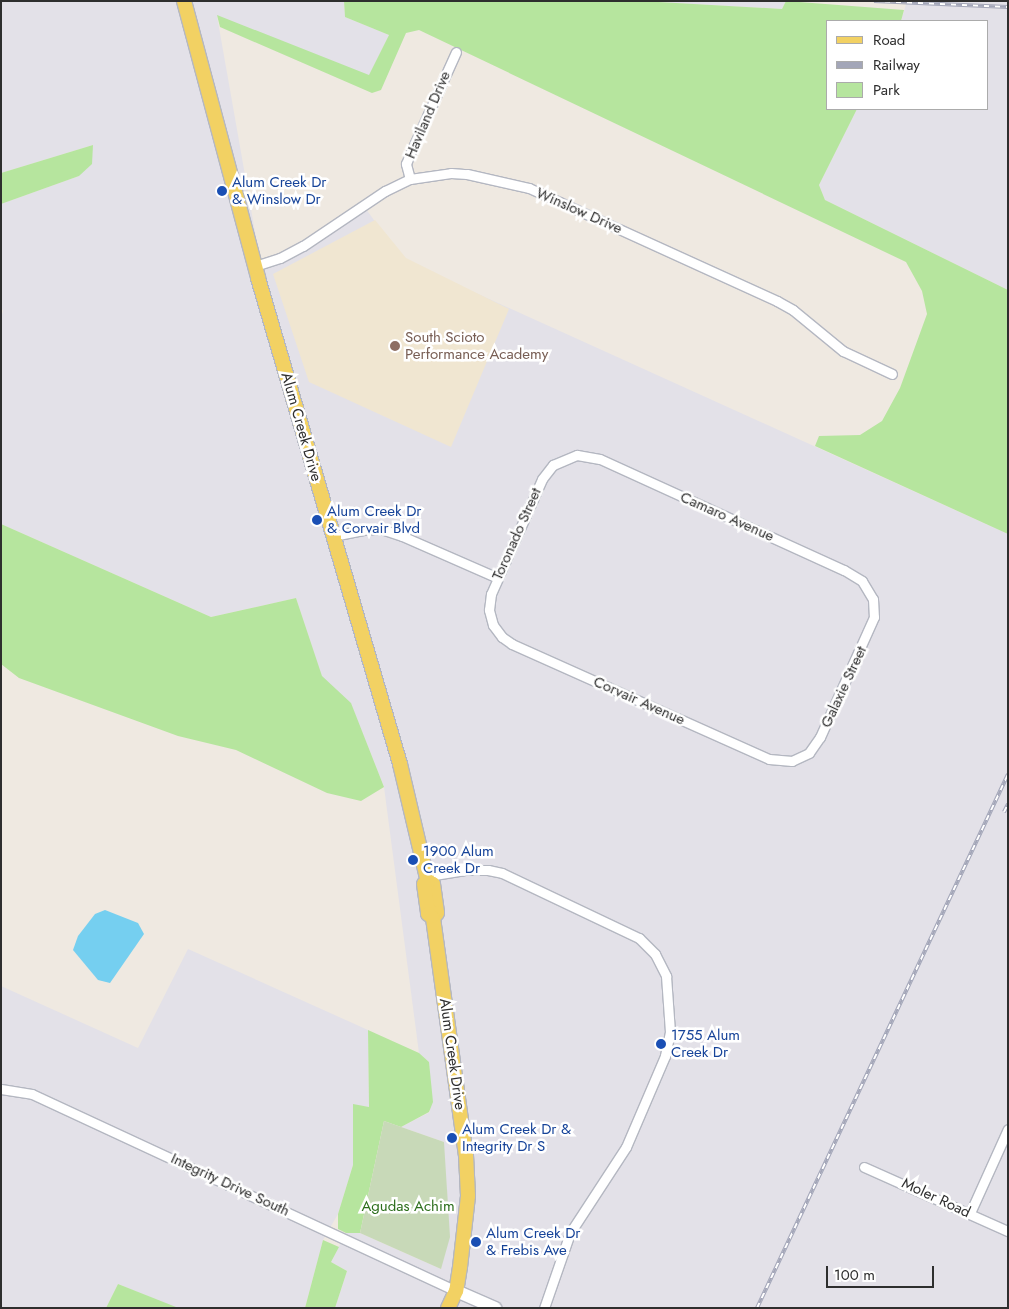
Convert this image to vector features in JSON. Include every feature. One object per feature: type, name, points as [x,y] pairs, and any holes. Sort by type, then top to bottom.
[{"type":"main road","name":"Alum Creek Drive","points":[[184,1],[255,266],[400,764],[428,879],[433,884],[436,913],[433,918],[467,1166],[466,1225],[456,1291],[448,1308]]},
{"type":"main road","points":[[456,1291],[495,1308]]},
{"type":"street","name":"Haviland Drive","points":[[410,179],[406,164],[456,52]]},
{"type":"street","name":"Winslow Drive","points":[[255,266],[280,258],[302,246],[385,191],[410,179],[452,173],[467,174],[530,188],[777,301],[793,310],[844,351],[892,374]]},
{"type":"street","name":"Camaro Avenue","points":[[569,457],[585,455],[600,459],[844,570],[862,581],[873,599]]},
{"type":"street","name":"Toronado Street","points":[[493,625],[489,610],[491,594],[542,479],[553,465],[569,457]]},
{"type":"street","points":[[333,536],[357,530],[384,530],[498,578]]},
{"type":"street","name":"Galaxie Street","points":[[792,761],[809,752],[820,737],[868,634],[874,617],[873,599]]},
{"type":"street","name":"Corvair Avenue","points":[[493,625],[502,637],[512,644],[769,759],[792,761]]},
{"type":"street","points":[[428,879],[464,870],[488,870],[502,873],[639,938],[655,954],[666,976],[670,1032],[665,1056],[626,1147],[570,1233],[544,1308]]},
{"type":"street","name":"Integrity Drive South","points":[[1,1089],[32,1094],[456,1291]]},
{"type":"street","points":[[970,1214],[1008,1129]]},
{"type":"street","name":"Moler Road","points":[[864,1167],[874,1169],[1008,1231]]},
{"type":"shaded area","points":[[1,1],[344,1],[345,17],[389,35],[369,76],[217,16],[261,266],[316,240],[363,205],[403,260],[1008,534],[1008,1308],[335,1308],[347,1271],[331,1262],[346,1233],[360,1233],[441,1269],[444,1142],[401,1127],[430,1112],[429,1062],[419,1053],[384,787],[351,704],[322,677],[296,598],[211,617],[1,524],[1,317],[3,311],[1,307],[1,204],[79,176],[93,145],[1,173]]},
{"type":"shaded area","points":[[641,1],[786,1],[782,9]]},
{"type":"shaded area","points":[[907,1],[1008,1],[1008,290],[825,200],[819,185],[856,110],[989,110],[989,20],[901,20]]},
{"type":"shaded area","name":"South Scioto Performance Academy","points":[[375,220],[406,258],[509,309],[451,447],[309,382],[273,274]]},
{"type":"shaded area","points":[[188,949],[368,1030],[369,1107],[353,1105],[353,1165],[338,1214],[323,1240],[305,1308],[176,1308],[118,1284],[106,1308],[1,1308],[1,986],[138,1048]]},
{"type":"green space","points":[[344,1],[641,1],[782,9],[786,1],[904,10],[901,20],[826,20],[826,110],[856,110],[819,185],[825,200],[1008,290],[1008,534],[815,446],[819,436],[860,435],[882,421],[900,388],[927,314],[922,291],[906,262],[419,30],[406,33],[381,90],[372,93],[220,27],[217,15],[369,75],[389,35],[345,17]]},
{"type":"green space","points":[[93,145],[92,164],[79,176],[1,204],[1,173]]},
{"type":"green space","points":[[1,524],[211,617],[296,598],[322,676],[351,703],[384,787],[361,801],[327,793],[236,750],[178,736],[19,678],[1,664]]},
{"type":"green space","points":[[368,1030],[419,1053],[429,1062],[433,1102],[429,1112],[401,1127],[384,1121],[360,1233],[346,1233],[338,1229],[338,1214],[353,1165],[353,1104],[369,1107]]},
{"type":"green space","name":"Agudas Achim","points":[[384,1121],[444,1142],[450,1237],[441,1269],[360,1233]]},
{"type":"green space","points":[[323,1240],[339,1247],[331,1262],[347,1271],[335,1308],[305,1308]]},
{"type":"green space","points":[[118,1284],[176,1307],[106,1308]]},
{"type":"water","points":[[105,910],[138,923],[144,934],[110,983],[98,980],[73,950],[78,936],[95,914]]},
{"type":"railway","points":[[874,1],[1008,7]]},
{"type":"railway","points":[[757,1308],[1008,774]]},
{"type":"railway","points":[[1004,812],[1008,804]]},
{"type":"place","name":"Alum Creek Dr & Winslow Dr","points":[[222,191]]},
{"type":"place","name":"South Scioto Performance Academy","points":[[395,346]]},
{"type":"place","name":"Alum Creek Dr & Corvair Blvd","points":[[317,520]]},
{"type":"place","name":"1900 Alum Creek Dr","points":[[413,860]]},
{"type":"place","name":"1755 Alum Creek Dr","points":[[661,1044]]},
{"type":"place","name":"Alum Creek Dr & Integrity Dr S","points":[[452,1138]]},
{"type":"place","name":"Alum Creek Dr & Frebis Ave","points":[[476,1242]]}]
